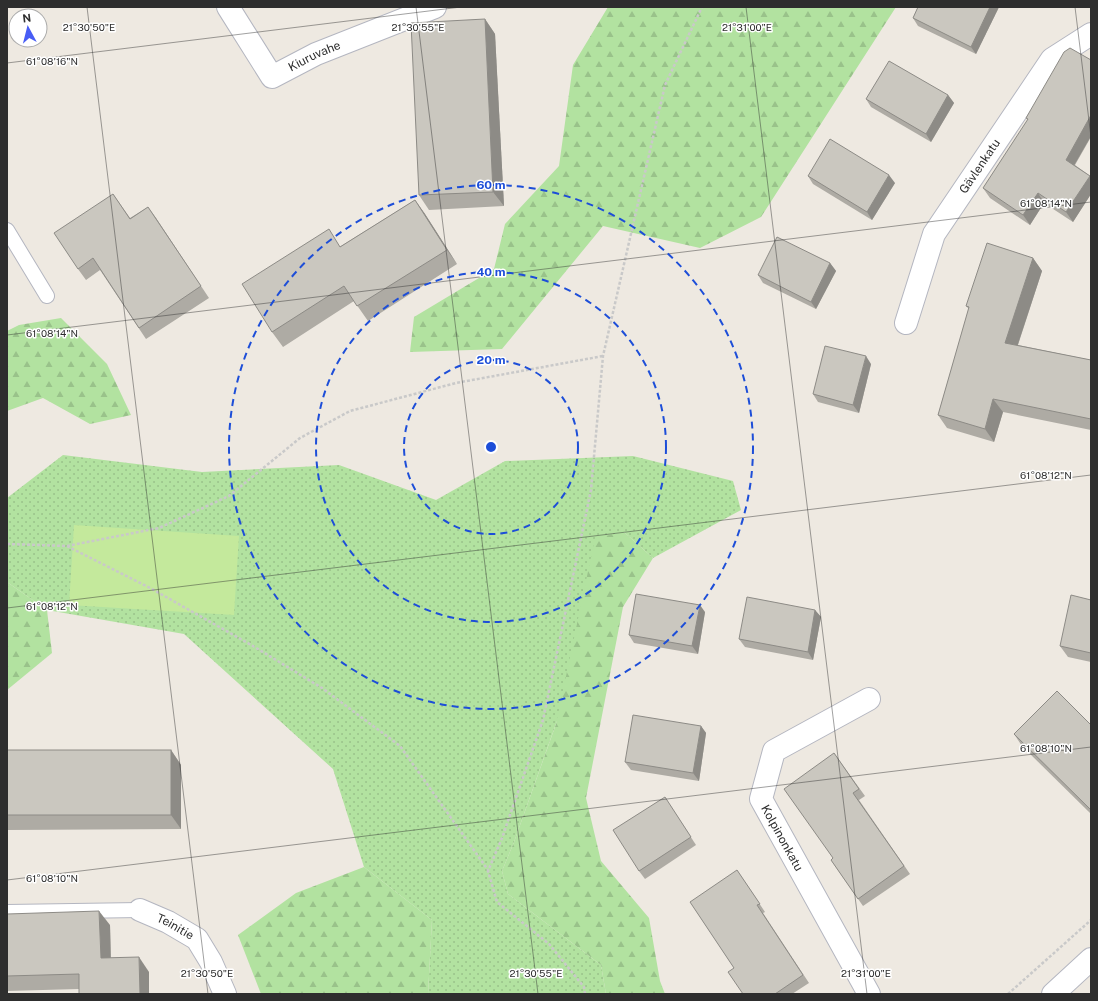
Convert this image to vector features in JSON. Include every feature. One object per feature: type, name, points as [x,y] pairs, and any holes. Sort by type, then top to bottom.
[{"type":"street","name":"Kiuruvahe","points":[[228,7],[272,77],[316,54],[435,7]]},
{"type":"street","name":"Gävlenkatu","points":[[906,323],[934,234],[1052,59],[1091,34]]},
{"type":"street","name":"Kolpinonkatu","points":[[869,994],[761,799],[774,751],[870,699]]},
{"type":"street","name":"Teinitie","points":[[140,910],[168,922],[197,939],[211,962],[225,994]]},
{"type":"street","points":[[1053,994],[1091,959]]},
{"type":"lane","points":[[7,230],[47,296]]},
{"type":"lane","points":[[7,912],[140,910]]},
{"type":"path","points":[[488,871],[502,838],[543,720],[591,490],[603,356],[665,85],[702,7]]},
{"type":"path","points":[[7,544],[67,546],[159,528],[229,496],[300,438],[350,411],[456,383],[603,356]]},
{"type":"path","points":[[67,546],[152,589],[253,646],[322,688],[400,746],[488,871],[496,902],[549,944],[584,987],[585,994]]},
{"type":"path","points":[[1008,994],[1091,920]]},
{"type":"green space","points":[[608,7],[896,7],[761,217],[700,248],[603,226],[502,349],[410,352],[414,317],[494,269],[505,224],[559,166],[573,65]]},
{"type":"green space","points":[[61,318],[107,364],[131,415],[90,424],[43,398],[7,411],[7,331],[19,325]]},
{"type":"green space","points":[[63,455],[202,472],[339,465],[436,500],[505,461],[633,456],[733,481],[741,510],[653,558],[624,532],[514,842],[502,871],[508,894],[601,965],[606,994],[428,994],[432,920],[364,867],[333,769],[184,634],[47,610],[7,582],[7,498]]},
{"type":"green space","points":[[74,525],[239,536],[234,615],[69,605]]},
{"type":"green space","points":[[624,532],[653,558],[623,607],[586,798],[601,861],[649,918],[660,981],[665,994],[606,994],[601,965],[508,894],[502,871],[514,842],[556,724],[595,538]]},
{"type":"green space","points":[[7,582],[47,610],[52,653],[7,690]]},
{"type":"green space","points":[[364,867],[432,920],[428,994],[261,994],[238,935],[296,893]]},
{"type":"building","points":[[918,7],[990,7],[971,47],[913,18]]},
{"type":"building","points":[[485,19],[493,192],[419,195],[411,23]]},
{"type":"building","points":[[1070,48],[1091,60],[1091,115],[1066,160],[1090,176],[1066,212],[1038,193],[1023,215],[983,188],[1028,119],[1026,118],[1064,52]]},
{"type":"building","points":[[889,61],[948,95],[926,134],[866,99]]},
{"type":"building","points":[[830,139],[889,175],[867,212],[808,176]]},
{"type":"building","points":[[113,194],[130,219],[148,207],[201,286],[139,328],[93,258],[78,269],[54,233]]},
{"type":"building","points":[[415,200],[447,250],[357,306],[344,286],[272,332],[242,284],[329,229],[340,247]]},
{"type":"building","points":[[777,237],[830,263],[811,302],[758,275]]},
{"type":"building","points":[[987,243],[1033,258],[1005,343],[1091,360],[1091,419],[993,399],[985,429],[938,415],[969,307],[966,306]]},
{"type":"building","points":[[825,346],[866,356],[853,405],[813,394]]},
{"type":"building","points":[[636,594],[700,605],[692,646],[629,635]]},
{"type":"building","points":[[1071,595],[1091,600],[1091,653],[1060,646]]},
{"type":"building","points":[[747,597],[815,610],[808,652],[739,639]]},
{"type":"building","points":[[1057,691],[1091,725],[1091,810],[1014,734]]},
{"type":"building","points":[[633,715],[701,726],[693,773],[625,762]]},
{"type":"building","points":[[7,750],[171,750],[171,815],[7,815]]},
{"type":"building","points":[[834,753],[859,789],[853,793],[904,866],[858,899],[831,860],[833,858],[784,789]]},
{"type":"building","points":[[665,797],[691,837],[639,871],[613,830]]},
{"type":"building","points":[[737,870],[760,904],[757,905],[803,975],[775,994],[743,994],[728,972],[734,968],[690,902]]},
{"type":"building","points":[[99,911],[101,958],[139,957],[140,994],[79,994],[79,974],[7,976],[7,914]]}]
